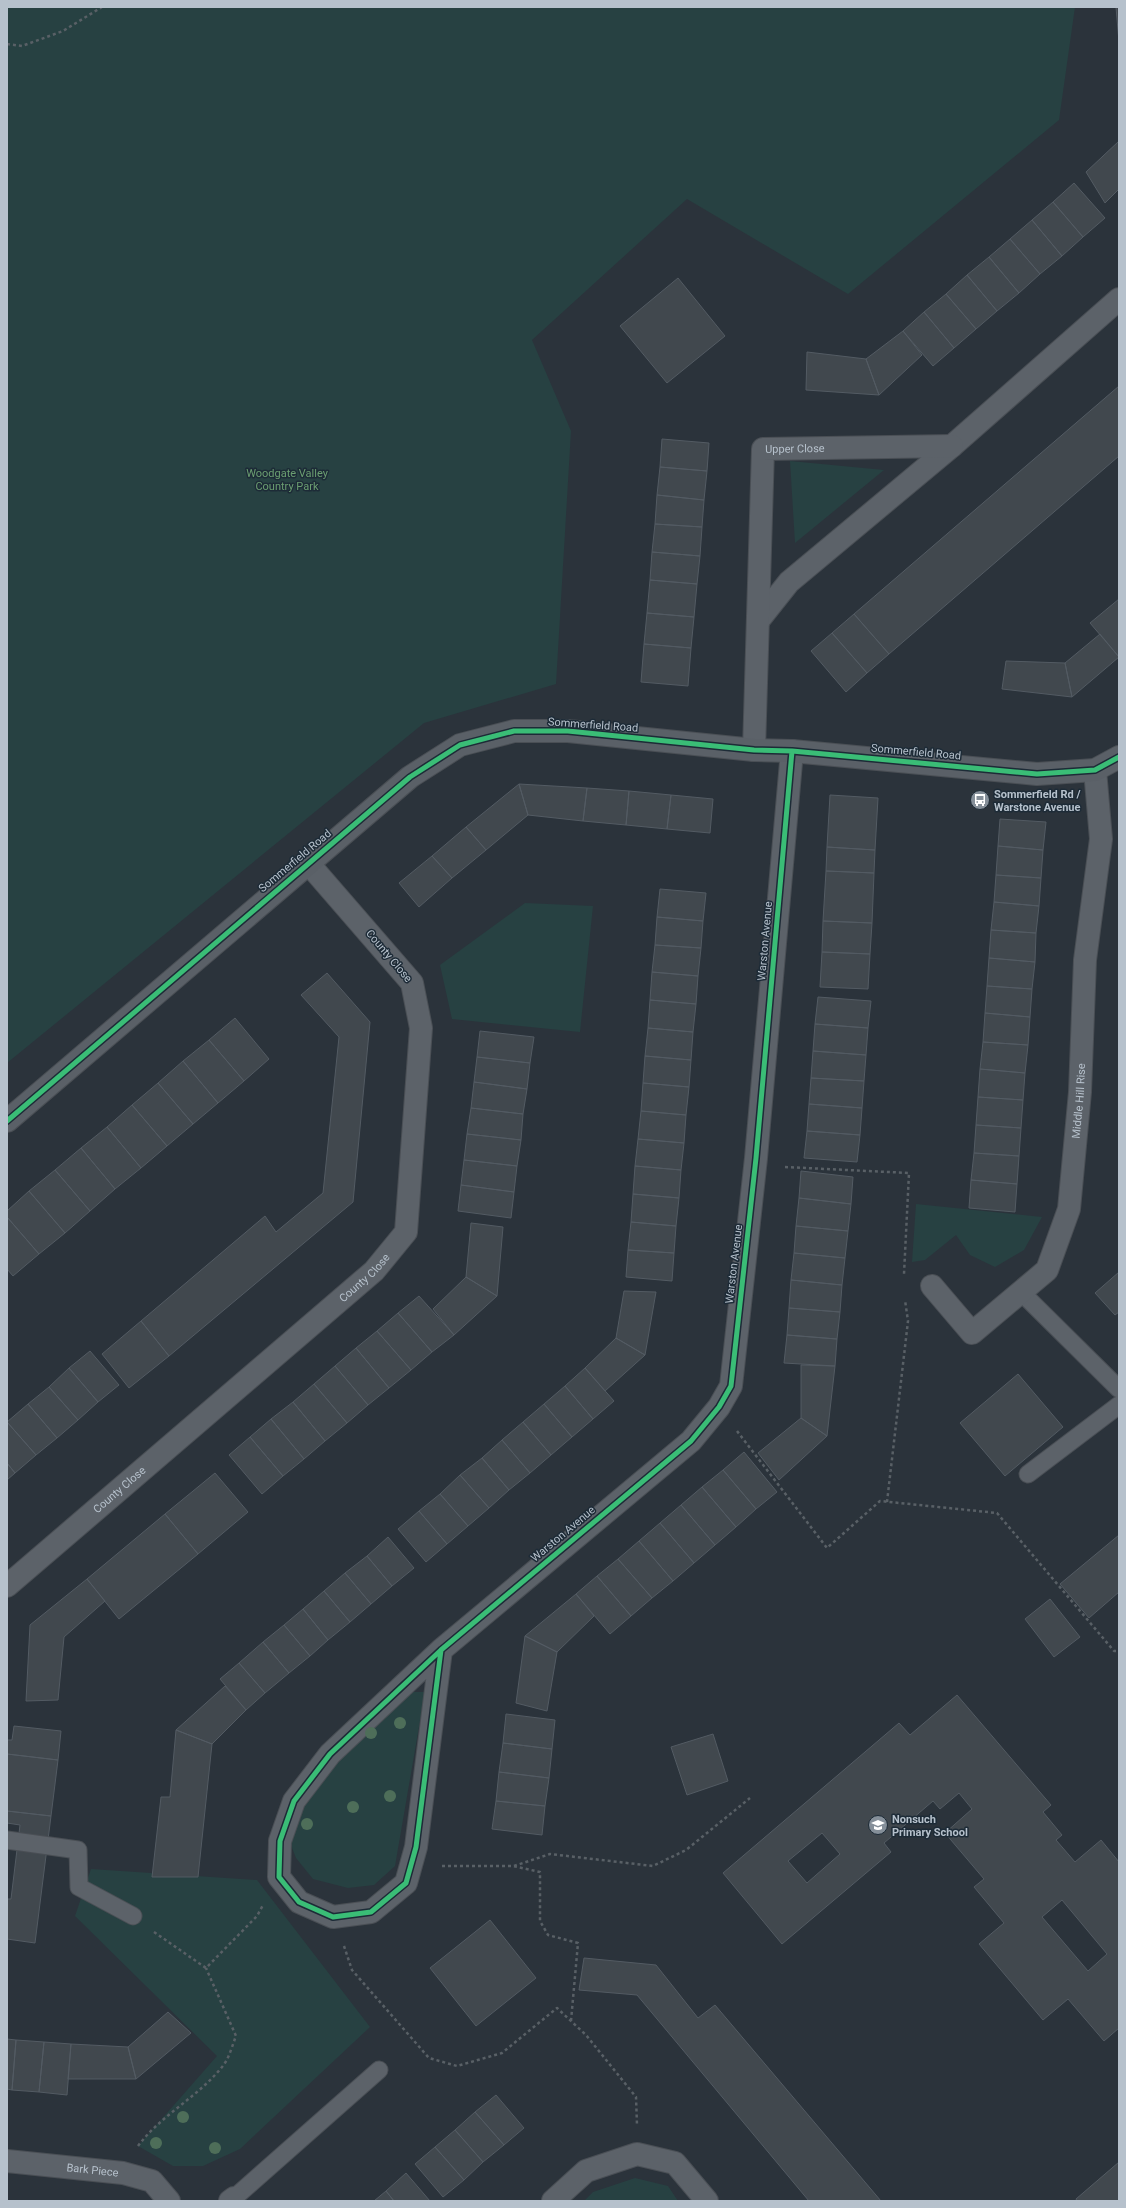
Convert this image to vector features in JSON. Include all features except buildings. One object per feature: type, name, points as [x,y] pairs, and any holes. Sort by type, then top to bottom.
[{"type":"street","points":[[758,621],[789,582],[952,446],[1119,299]]},
{"type":"street","name":"Upper Close","points":[[754,750],[763,449],[952,446]]},
{"type":"street","name":"Sommerfield Road","points":[[7,1121],[308,863],[417,773],[460,745],[514,731],[568,731],[754,750],[792,751],[1037,774],[1095,770],[1119,757]]},
{"type":"street","name":"Warston Avenue","points":[[279,1877],[280,1841],[294,1800],[330,1754],[441,1650],[691,1441],[719,1407],[731,1386],[756,1158],[792,751]]},
{"type":"street","name":"Middle Hill Rise","points":[[932,1286],[972,1332],[1022,1293],[1047,1270],[1069,1209],[1080,1092],[1085,960],[1101,839],[1095,770]]},
{"type":"street","name":"County Close","points":[[7,1586],[374,1271],[406,1232],[421,1028],[412,983],[308,863]]},
{"type":"street","points":[[279,1877],[298,1902],[333,1917],[371,1912],[406,1883],[416,1847],[441,1650]]},
{"type":"street","points":[[553,2201],[586,2171],[637,2154],[675,2163],[707,2201]]},
{"type":"street","name":"Bark Piece","points":[[7,2161],[123,2173],[152,2182],[169,2201]]},
{"type":"lane","points":[[1022,1293],[1119,1389]]},
{"type":"lane","points":[[1028,1474],[1119,1405]]},
{"type":"lane","points":[[7,1840],[78,1850],[79,1887],[133,1916]]},
{"type":"lane","points":[[232,2199],[379,2070]]},
{"type":"path","points":[[7,44],[22,46],[63,31],[102,7]]},
{"type":"path","points":[[756,1158],[780,1167],[909,1173],[903,1290],[908,1321],[887,1502]]},
{"type":"path","points":[[903,1290],[932,1286]]},
{"type":"path","points":[[719,1407],[827,1548],[880,1501],[997,1513],[1114,1651],[1119,1651]]},
{"type":"path","points":[[513,1866],[550,1854],[653,1866],[686,1850],[750,1798]]},
{"type":"path","points":[[416,1847],[440,1866],[513,1866],[540,1872],[540,1921],[548,1935],[578,1943],[571,2021]]},
{"type":"path","points":[[206,1968],[257,1916],[279,1877]]},
{"type":"path","points":[[123,2173],[138,2146],[150,2130],[199,2091],[223,2066],[236,2036],[206,1968],[133,1916]]},
{"type":"path","points":[[333,1917],[352,1970],[429,2058],[458,2066],[502,2053],[557,2008],[586,2035],[636,2098],[637,2154]]},
{"type":"green space","name":"Woodgate Valley Country Park","points":[[7,7],[1075,7],[1059,120],[848,294],[687,199],[532,340],[571,431],[556,684],[424,723],[7,1063]]},
{"type":"green space","points":[[790,461],[884,470],[795,543]]},
{"type":"green space","points":[[525,903],[593,906],[580,1032],[452,1019],[440,965]]},
{"type":"green space","points":[[916,1204],[1042,1217],[1024,1250],[995,1267],[970,1255],[956,1235],[925,1260],[912,1262]]},
{"type":"green space","points":[[403,1692],[425,1692],[395,1866],[374,1885],[348,1888],[313,1879],[296,1858],[289,1840],[298,1804]]},
{"type":"green space","points":[[91,1869],[257,1880],[370,2027],[240,2149],[203,2166],[173,2166],[138,2146],[217,2056],[75,1916]]},
{"type":"green space","points":[[635,2178],[668,2186],[678,2201],[584,2201],[593,2192]]},
{"type":"cycle path","points":[[7,1121],[410,777],[460,745],[514,731],[568,731],[754,750],[792,751],[1037,774],[1095,770],[1119,757]]},
{"type":"cycle path","points":[[441,1650],[416,1847],[406,1883],[371,1912],[333,1917],[299,1902],[279,1877],[280,1841],[294,1801],[330,1754],[441,1650],[691,1441],[719,1407],[731,1386],[756,1158],[792,751]]},
{"type":"place","name":"Sommerfield Rd / Warstone Avenue","points":[[980,800]]},
{"type":"place","name":"Nonsuch Primary School","points":[[878,1825]]}]
